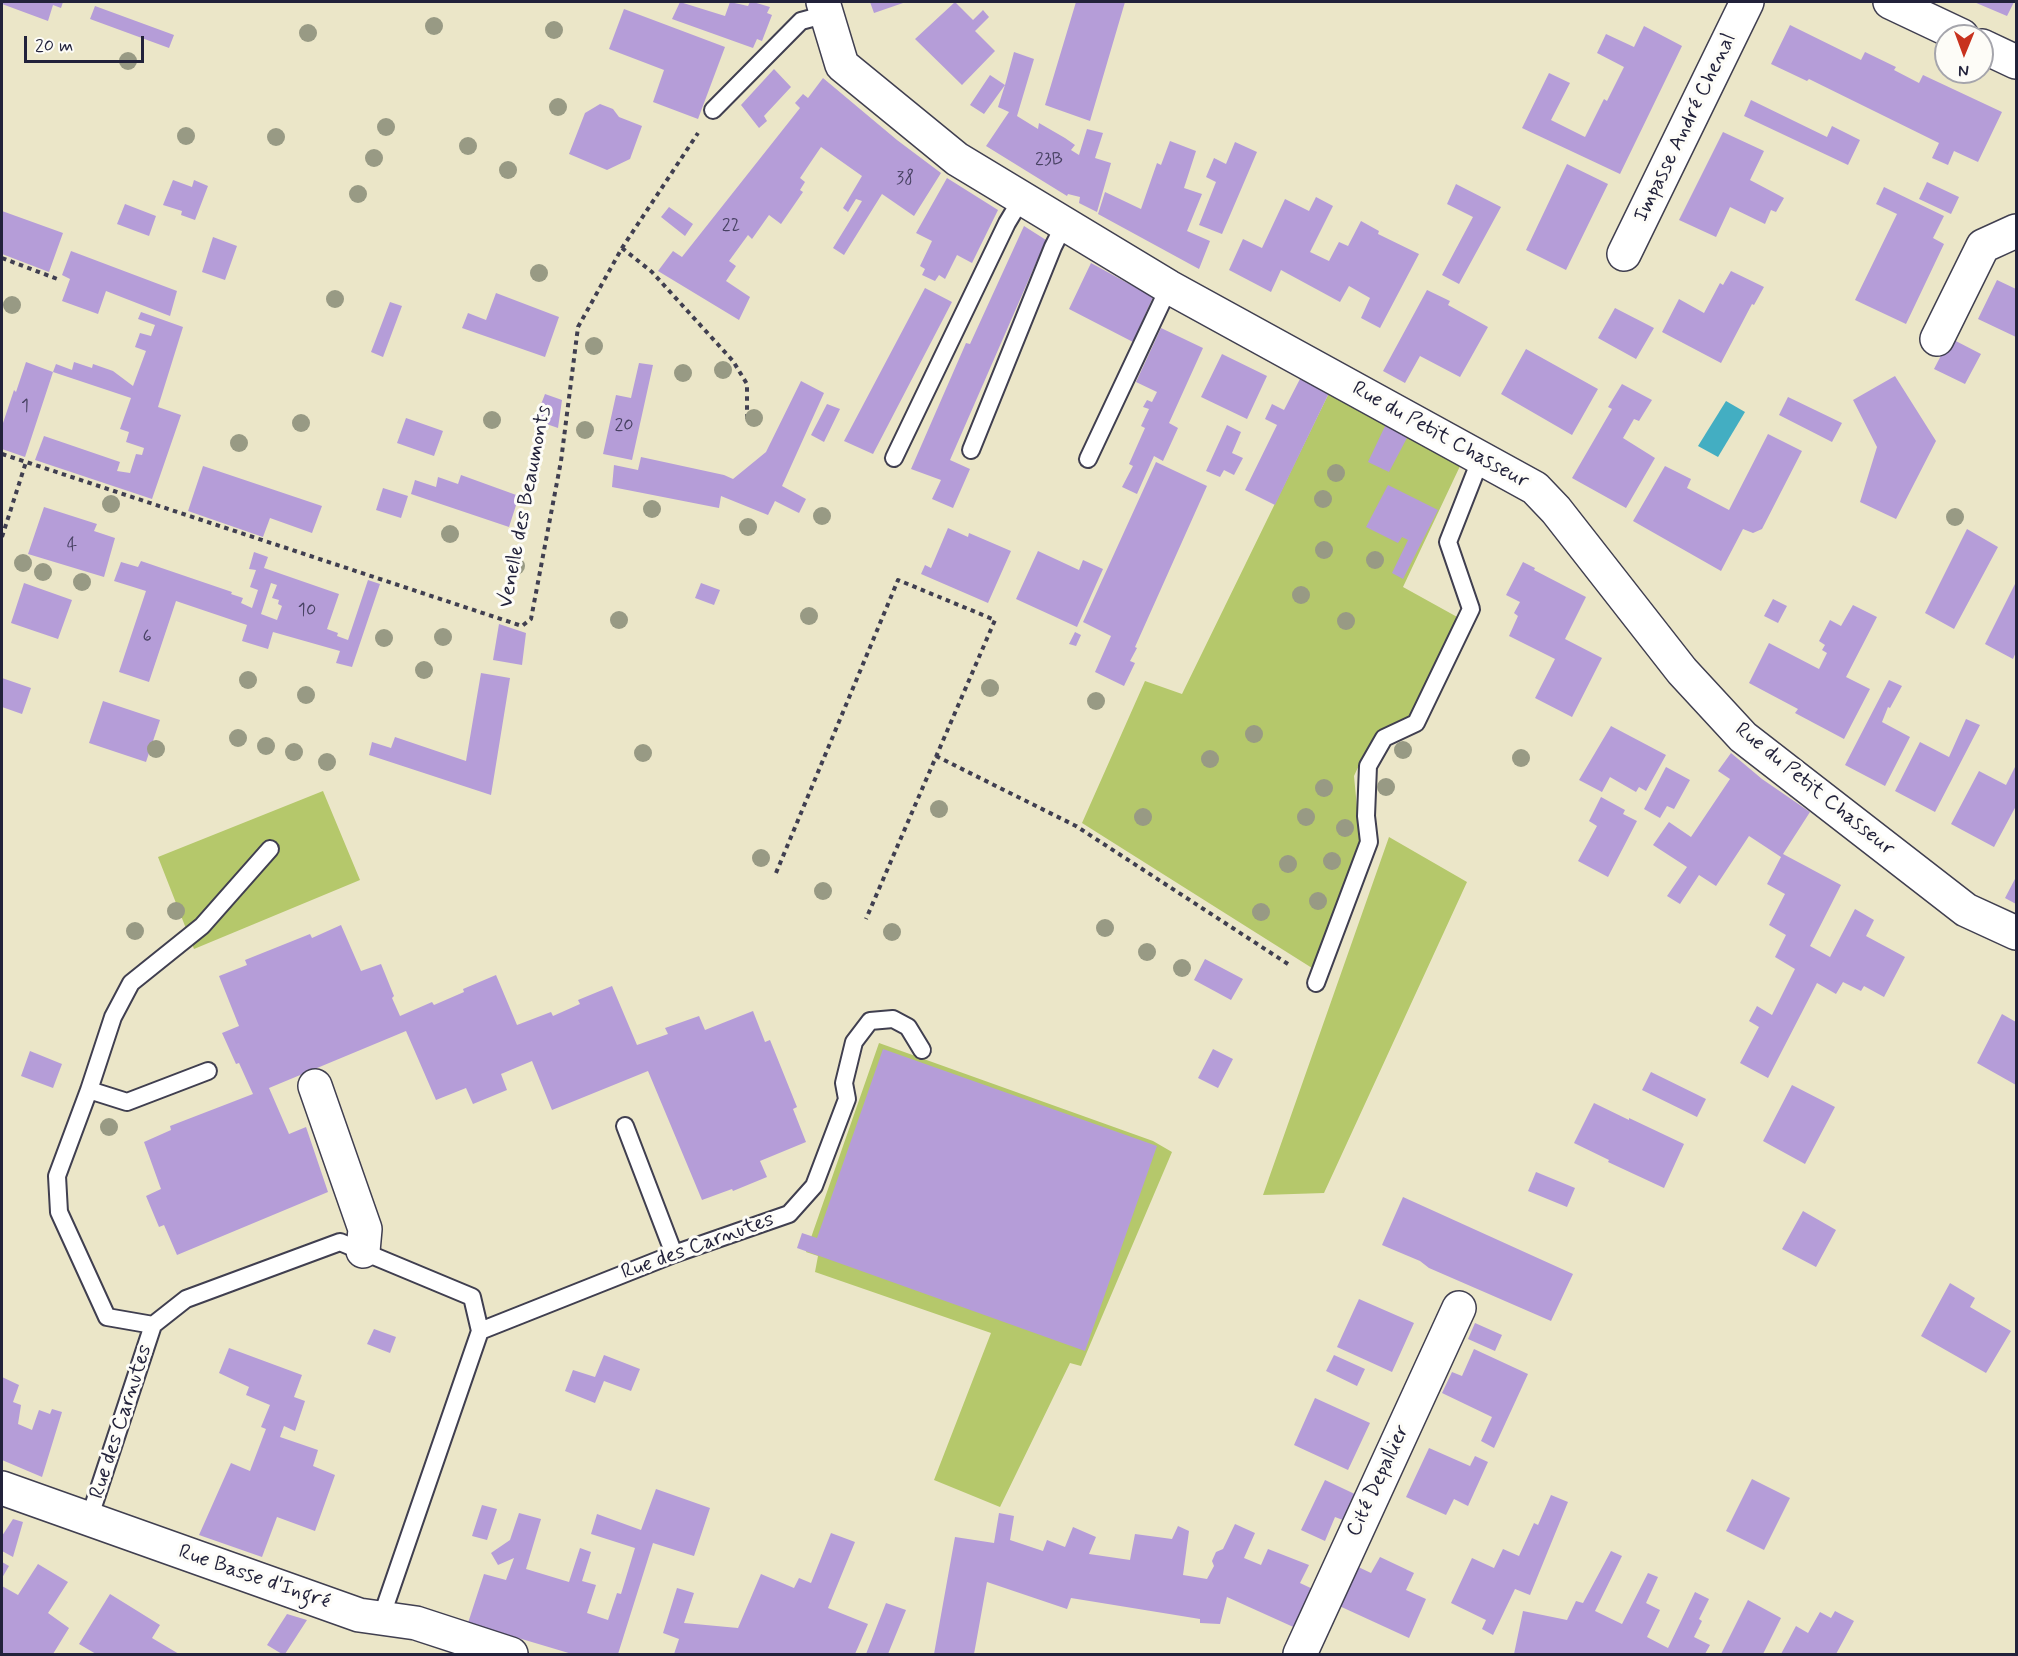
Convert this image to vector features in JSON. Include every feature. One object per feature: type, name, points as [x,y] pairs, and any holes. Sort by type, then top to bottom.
[{"type":"street","name":"Impasse André Chenal","points":[[1624,254],[1747,2]]},
{"type":"street","points":[[1890,2],[1937,24]]},
{"type":"street","name":"Rue du Petit Chasseur","points":[[825,8],[842,65],[957,159],[1169,287],[1535,488],[1556,510],[1682,671],[1743,737],[1966,910],[2016,933]]},
{"type":"street","points":[[1994,52],[2016,62]]},
{"type":"street","points":[[1937,339],[1983,246],[2016,231]]},
{"type":"street","points":[[315,1086],[365,1229],[363,1251]]},
{"type":"street","name":"Cité Depallier","points":[[1300,1654],[1459,1308]]},
{"type":"street","name":"Rue Basse d'Ingré","points":[[2,1488],[359,1615],[416,1623],[511,1654]]},
{"type":"lane","points":[[713,110],[801,21],[825,8]]},
{"type":"lane","points":[[894,458],[1007,223],[1022,198]]},
{"type":"lane","points":[[971,450],[1064,225]]},
{"type":"lane","points":[[1088,459],[1169,287]]},
{"type":"lane","points":[[1316,983],[1369,842],[1366,816],[1368,766],[1384,738],[1416,723],[1471,609],[1448,542],[1481,458]]},
{"type":"lane","name":"Rue des Carnutes","points":[[153,1325],[107,1317],[59,1212],[57,1176],[113,1017],[131,983],[202,926],[270,849]]},
{"type":"lane","name":"Rue des Carnutes","points":[[90,1520],[153,1325],[186,1299],[340,1242],[472,1297],[480,1331],[674,1254],[789,1214],[814,1186],[847,1100],[844,1083],[854,1042],[870,1021],[893,1019],[908,1027],[922,1050]]},
{"type":"lane","points":[[89,1090],[127,1102],[208,1071]]},
{"type":"lane","points":[[625,1126],[674,1254]]},
{"type":"lane","points":[[381,1618],[480,1331]]},
{"type":"path","name":"Venelle des Beaumonts","points":[[2,453],[522,626],[531,619],[561,461],[578,327],[622,248],[713,110]]},
{"type":"path","points":[[622,248],[652,272],[733,361],[747,384],[747,420]]},
{"type":"path","points":[[2,258],[60,280]]},
{"type":"path","points":[[2,537],[26,462]]},
{"type":"path","points":[[776,873],[898,580],[995,620],[866,920]]},
{"type":"path","points":[[936,756],[1076,826],[1316,983]]},
{"type":"green space","points":[[1329,393],[1461,464],[1403,587],[1459,618],[1407,722],[1379,732],[1365,752],[1354,776],[1360,839],[1312,968],[1082,823],[1145,681],[1182,694]]},
{"type":"green space","points":[[323,791],[360,880],[194,949],[158,857]]},
{"type":"green space","points":[[1389,837],[1467,882],[1324,1193],[1263,1195]]},
{"type":"green space","points":[[879,1043],[1153,1141],[1172,1152],[1081,1366],[1070,1363],[1000,1507],[934,1480],[991,1333],[815,1272],[818,1256],[806,1252]]},
{"type":"water","points":[[1726,401],[1745,412],[1718,457],[1698,446]]},
{"type":"building","points":[[2,2],[63,2],[61,8],[53,5],[48,21],[2,4]]},
{"type":"building","points":[[680,2],[725,16],[730,2],[748,6],[750,2],[753,2],[770,7],[767,13],[772,15],[762,41],[757,39],[753,48],[672,19]]},
{"type":"building","points":[[870,2],[906,2],[874,13]]},
{"type":"building","points":[[955,2],[973,20],[983,10],[989,17],[975,31],[995,51],[962,85],[915,39]]},
{"type":"building","points":[[1076,2],[1125,2],[1090,121],[1045,105]]},
{"type":"building","points":[[1974,2],[2014,2],[2007,16]]},
{"type":"building","points":[[95,6],[174,35],[169,48],[90,19]]},
{"type":"building","points":[[624,9],[725,47],[698,119],[653,102],[664,70],[609,49]]},
{"type":"building","points":[[1790,25],[1861,60],[1865,52],[1896,67],[1894,70],[1919,83],[1923,75],[1934,80],[1934,84],[1942,84],[2002,112],[1978,162],[1954,151],[1948,165],[1932,158],[1939,143],[1809,79],[1807,81],[1771,64]]},
{"type":"building","points":[[1644,26],[1682,46],[1620,174],[1522,128],[1549,73],[1570,83],[1551,120],[1585,137],[1604,99],[1607,101],[1624,67],[1597,53],[1606,34],[1634,47]]},
{"type":"building","points":[[1014,52],[1034,59],[1017,116],[1038,129],[1039,123],[1065,138],[1075,145],[1071,150],[1079,155],[1087,129],[1103,133],[1095,158],[1111,163],[1097,212],[1079,203],[1080,197],[1068,194],[1067,196],[986,146],[1009,112],[998,107]]},
{"type":"building","points":[[774,69],[791,87],[764,116],[767,121],[759,128],[741,105]]},
{"type":"building","points":[[990,75],[1005,85],[984,114],[970,105]]},
{"type":"building","points":[[823,78],[897,140],[941,173],[914,216],[882,194],[844,255],[833,248],[862,201],[856,199],[848,212],[843,208],[862,176],[821,147],[800,178],[805,182],[800,190],[803,192],[781,224],[769,215],[752,239],[748,235],[729,261],[736,266],[726,281],[750,297],[739,320],[658,271],[673,251],[682,257],[800,108],[795,103],[803,94],[808,98]]},
{"type":"building","points":[[1751,100],[1827,137],[1832,126],[1860,140],[1848,165],[1744,116]]},
{"type":"building","points":[[600,104],[613,109],[619,117],[642,126],[630,159],[607,170],[569,154],[585,113]]},
{"type":"building","points":[[1723,132],[1764,151],[1750,180],[1784,198],[1776,212],[1771,210],[1765,224],[1730,207],[1716,237],[1679,220]]},
{"type":"building","points":[[1170,141],[1196,151],[1184,188],[1202,194],[1187,231],[1210,241],[1199,269],[1098,214],[1105,192],[1141,209],[1157,163],[1161,165]]},
{"type":"building","points":[[1235,142],[1257,152],[1222,234],[1199,225],[1216,182],[1206,177],[1214,158],[1226,164]]},
{"type":"building","points":[[1567,164],[1608,184],[1566,270],[1526,250]]},
{"type":"building","points":[[947,178],[998,210],[972,263],[957,255],[945,279],[939,275],[935,281],[922,275],[925,269],[920,266],[932,241],[916,233]]},
{"type":"building","points":[[173,180],[192,187],[194,180],[208,186],[195,220],[181,215],[182,211],[163,205]]},
{"type":"building","points":[[1927,182],[1959,197],[1951,214],[1919,199]]},
{"type":"building","points":[[1456,184],[1501,207],[1459,284],[1442,275],[1473,217],[1447,204]]},
{"type":"building","points":[[1884,187],[1944,216],[1933,238],[1944,244],[1906,324],[1855,300],[1897,214],[1876,204]]},
{"type":"building","points":[[1316,197],[1333,206],[1310,252],[1329,261],[1339,242],[1348,246],[1361,221],[1379,231],[1378,234],[1419,254],[1380,328],[1361,318],[1370,298],[1349,286],[1340,302],[1281,270],[1271,292],[1229,270],[1243,239],[1262,248],[1285,199],[1309,211]]},
{"type":"building","points":[[125,204],[156,216],[149,236],[117,224]]},
{"type":"building","points":[[669,207],[693,224],[685,236],[661,217]]},
{"type":"building","points":[[2,211],[63,233],[49,272],[2,254]]},
{"type":"building","points":[[1024,226],[1046,240],[950,460],[970,469],[953,508],[932,499],[941,480],[911,469],[966,343],[970,344]]},
{"type":"building","points":[[213,237],[237,246],[225,280],[202,272]]},
{"type":"building","points":[[71,251],[177,291],[170,316],[106,291],[98,314],[62,301],[70,279],[62,275]]},
{"type":"building","points":[[1091,263],[1153,297],[1133,342],[1069,309]]},
{"type":"building","points":[[1731,271],[1764,287],[1754,305],[1752,304],[1721,363],[1662,332],[1679,299],[1704,313],[1720,283],[1723,285]]},
{"type":"building","points":[[1997,280],[2016,289],[2016,337],[1978,319]]},
{"type":"building","points":[[925,288],[952,302],[873,454],[844,441]]},
{"type":"building","points":[[1427,290],[1450,301],[1448,305],[1488,327],[1460,377],[1420,356],[1405,383],[1383,371]]},
{"type":"building","points":[[496,293],[559,317],[545,357],[462,328],[468,313],[486,320]]},
{"type":"building","points":[[390,302],[402,306],[383,357],[371,352]]},
{"type":"building","points":[[1615,308],[1654,328],[1636,359],[1598,338]]},
{"type":"building","points":[[141,312],[183,327],[158,407],[181,415],[152,499],[35,460],[44,436],[120,462],[117,471],[130,473],[136,454],[142,455],[144,448],[126,442],[129,432],[120,429],[131,398],[53,372],[56,364],[72,370],[74,362],[92,368],[93,364],[113,371],[133,386],[146,351],[135,347],[140,333],[151,336],[155,325],[138,319]]},
{"type":"building","points":[[1161,328],[1203,348],[1169,423],[1178,428],[1163,461],[1154,456],[1137,494],[1122,487],[1133,466],[1129,464],[1145,428],[1141,426],[1149,409],[1143,407],[1147,400],[1152,402],[1157,392],[1136,382]]},
{"type":"building","points":[[1950,338],[1981,354],[1965,384],[1934,369]]},
{"type":"building","points":[[1526,349],[1598,389],[1572,435],[1501,394]]},
{"type":"building","points":[[1222,354],[1267,376],[1247,419],[1201,397]]},
{"type":"building","points":[[26,362],[53,372],[25,457],[2,449],[2,422],[14,390],[16,392]]},
{"type":"building","points":[[639,363],[653,365],[632,460],[603,454],[616,395],[631,398]]},
{"type":"building","points":[[1895,376],[1936,441],[1896,519],[1860,502],[1877,447],[1853,400]]},
{"type":"building","points":[[1301,377],[1329,393],[1275,505],[1245,490],[1277,425],[1265,419],[1272,404],[1284,410]]},
{"type":"building","points":[[801,381],[824,393],[782,486],[806,499],[799,513],[775,501],[768,515],[721,496],[719,508],[612,487],[614,465],[638,470],[641,457],[733,479],[766,452]]},
{"type":"building","points":[[1622,384],[1652,400],[1639,421],[1634,419],[1623,438],[1655,458],[1626,508],[1572,478],[1612,409],[1608,407]]},
{"type":"building","points":[[545,394],[562,400],[558,428],[535,420]]},
{"type":"building","points":[[1788,397],[1842,423],[1832,442],[1779,415]]},
{"type":"building","points":[[827,404],[840,409],[824,442],[811,435]]},
{"type":"building","points":[[406,418],[443,431],[434,456],[397,443]]},
{"type":"building","points":[[1386,424],[1408,436],[1389,472],[1368,462]]},
{"type":"building","points":[[1227,425],[1241,432],[1232,453],[1243,458],[1234,475],[1224,470],[1220,477],[1206,471]]},
{"type":"building","points":[[1768,434],[1802,451],[1762,529],[1753,533],[1743,529],[1721,571],[1633,521],[1665,466],[1691,479],[1687,488],[1729,510]]},
{"type":"building","points":[[1156,462],[1207,486],[1135,647],[1137,648],[1130,661],[1135,663],[1124,686],[1095,672],[1111,636],[1083,622]]},
{"type":"building","points":[[203,466],[322,506],[312,533],[270,518],[263,537],[188,511]]},
{"type":"building","points":[[461,475],[519,496],[509,527],[411,494],[415,480],[436,487],[438,477],[458,484]]},
{"type":"building","points":[[1388,485],[1438,510],[1403,579],[1392,573],[1408,540],[1402,537],[1398,543],[1366,527]]},
{"type":"building","points":[[383,488],[408,496],[401,518],[376,510]]},
{"type":"building","points":[[44,507],[97,524],[94,531],[115,538],[104,577],[28,554]]},
{"type":"building","points":[[948,528],[968,537],[969,533],[1011,551],[988,603],[921,574],[925,565],[931,568]]},
{"type":"building","points":[[1967,529],[1998,547],[1954,629],[1925,613]]},
{"type":"building","points":[[1038,551],[1079,570],[1083,560],[1103,569],[1077,627],[1016,599]]},
{"type":"building","points":[[254,552],[268,557],[264,568],[339,594],[327,629],[348,640],[368,580],[380,584],[352,667],[336,663],[340,651],[273,632],[268,649],[242,641],[247,625],[176,601],[149,682],[119,672],[146,591],[114,581],[121,562],[138,567],[141,561],[232,592],[231,594],[243,598],[241,603],[252,608],[258,590],[250,587],[256,570],[249,569]],"holes":[[[271,583],[277,585],[272,598],[279,600],[278,604],[282,606],[277,620],[261,614]]]},
{"type":"building","points":[[1523,562],[1586,597],[1565,639],[1602,658],[1572,717],[1535,698],[1555,659],[1509,636],[1518,616],[1514,613],[1520,602],[1506,595]]},
{"type":"building","points":[[2016,582],[2016,652],[2013,659],[1985,644]]},
{"type":"building","points":[[24,583],[72,600],[58,639],[11,623]]},
{"type":"building","points":[[701,583],[720,590],[714,605],[695,598]]},
{"type":"building","points":[[1773,599],[1787,606],[1778,623],[1764,616]]},
{"type":"building","points":[[1853,605],[1877,617],[1846,677],[1870,689],[1844,739],[1795,713],[1798,709],[1749,683],[1769,643],[1819,669],[1827,653],[1822,650],[1825,645],[1819,641],[1830,620],[1841,626]]},
{"type":"building","points":[[499,624],[526,633],[522,665],[493,660]]},
{"type":"building","points":[[1075,632],[1081,635],[1076,646],[1069,644]]},
{"type":"building","points":[[481,673],[510,678],[491,795],[369,755],[372,742],[391,748],[395,737],[466,761]]},
{"type":"building","points":[[2,678],[31,688],[22,714],[2,707]]},
{"type":"building","points":[[1889,680],[1902,686],[1890,708],[1888,707],[1882,722],[1910,737],[1885,786],[1845,765]]},
{"type":"building","points":[[103,701],[160,720],[146,762],[89,743]]},
{"type":"building","points":[[1966,719],[1980,725],[1935,812],[1895,791],[1920,742],[1949,757]]},
{"type":"building","points":[[1611,726],[1666,755],[1646,791],[1639,787],[1636,792],[1610,777],[1602,792],[1579,780]]},
{"type":"building","points":[[1731,753],[1762,779],[1810,812],[1783,854],[1841,885],[1810,946],[1830,957],[1855,909],[1874,920],[1866,936],[1905,957],[1884,997],[1864,986],[1861,991],[1843,982],[1836,994],[1817,983],[1768,1078],[1740,1063],[1759,1027],[1749,1021],[1757,1006],[1772,1015],[1795,969],[1775,957],[1786,935],[1769,925],[1785,894],[1767,884],[1781,857],[1749,836],[1716,886],[1699,875],[1680,904],[1667,896],[1687,867],[1653,845],[1669,822],[1691,837],[1730,779],[1718,771]]},
{"type":"building","points":[[2016,765],[2016,806],[1994,847],[1951,824],[1979,771],[2006,785]]},
{"type":"building","points":[[1666,767],[1690,780],[1674,809],[1667,806],[1660,818],[1644,809]]},
{"type":"building","points":[[1601,797],[1625,810],[1623,814],[1637,821],[1608,877],[1578,861],[1597,826],[1589,821]]},
{"type":"building","points":[[2016,877],[2016,904],[2005,898]]},
{"type":"building","points":[[341,925],[361,971],[381,964],[400,1016],[432,1002],[434,1005],[496,975],[517,1025],[551,1012],[553,1016],[580,1004],[578,1000],[612,986],[637,1045],[668,1034],[665,1028],[699,1016],[705,1030],[753,1011],[765,1042],[770,1040],[797,1107],[793,1109],[806,1142],[760,1161],[767,1177],[733,1191],[732,1189],[702,1200],[648,1071],[552,1110],[532,1061],[501,1074],[507,1090],[473,1104],[466,1088],[436,1100],[406,1031],[269,1088],[289,1134],[306,1127],[328,1192],[177,1255],[164,1225],[159,1227],[146,1196],[161,1189],[144,1142],[171,1130],[170,1126],[253,1094],[222,1033],[239,1026],[219,976],[247,965],[245,960],[310,934],[312,938]]},
{"type":"building","points":[[1205,959],[1243,979],[1231,1000],[1194,980]]},
{"type":"building","points":[[2002,1014],[2016,1022],[2016,1085],[1977,1063]]},
{"type":"building","points":[[883,1049],[1157,1146],[1085,1351],[797,1248],[802,1233],[817,1238]]},
{"type":"building","points":[[1213,1049],[1233,1059],[1218,1088],[1198,1078]]},
{"type":"building","points":[[30,1051],[62,1064],[53,1088],[21,1076]]},
{"type":"building","points":[[1651,1072],[1706,1099],[1697,1117],[1642,1090]]},
{"type":"building","points":[[1792,1085],[1835,1107],[1805,1164],[1763,1141]]},
{"type":"building","points":[[1594,1103],[1684,1144],[1664,1188],[1574,1143]]},
{"type":"building","points":[[1536,1172],[1575,1188],[1567,1207],[1528,1191]]},
{"type":"building","points":[[1403,1197],[1573,1274],[1551,1321],[1382,1245]]},
{"type":"building","points":[[1803,1211],[1836,1230],[1816,1267],[1782,1249]]},
{"type":"building","points":[[1950,1283],[1975,1298],[1970,1307],[2011,1331],[1986,1373],[1921,1336]]},
{"type":"building","points":[[1359,1299],[1414,1323],[1392,1372],[1337,1347]]},
{"type":"building","points":[[1475,1323],[1502,1335],[1495,1351],[1468,1339]]},
{"type":"building","points":[[374,1329],[396,1337],[390,1353],[367,1344]]},
{"type":"building","points":[[229,1348],[302,1375],[294,1397],[305,1401],[295,1431],[284,1426],[280,1437],[318,1450],[313,1466],[335,1475],[315,1531],[277,1517],[262,1557],[199,1535],[231,1463],[250,1471],[266,1429],[261,1427],[270,1405],[246,1395],[249,1387],[219,1373]]},
{"type":"building","points":[[1474,1349],[1528,1374],[1494,1448],[1481,1441],[1492,1417],[1442,1393],[1452,1372],[1462,1376]]},
{"type":"building","points":[[604,1355],[640,1369],[631,1391],[604,1381],[595,1403],[565,1391],[573,1370],[595,1377]]},
{"type":"building","points":[[1334,1355],[1365,1369],[1357,1386],[1326,1371]]},
{"type":"building","points":[[2,1377],[19,1385],[13,1402],[21,1405],[18,1424],[32,1430],[39,1410],[50,1414],[52,1409],[62,1412],[42,1477],[2,1460]]},
{"type":"building","points":[[1315,1398],[1370,1423],[1348,1470],[1294,1445]]},
{"type":"building","points":[[1429,1448],[1470,1466],[1475,1456],[1488,1462],[1468,1506],[1454,1499],[1446,1515],[1406,1497]]},
{"type":"building","points":[[1752,1479],[1790,1498],[1764,1550],[1726,1531]]},
{"type":"building","points":[[1325,1480],[1359,1496],[1348,1522],[1335,1517],[1325,1541],[1301,1530]]},
{"type":"building","points":[[656,1489],[710,1508],[694,1556],[653,1543],[618,1654],[572,1654],[468,1623],[484,1574],[506,1580],[514,1558],[498,1565],[491,1553],[510,1540],[519,1513],[541,1519],[526,1569],[569,1582],[580,1548],[591,1552],[582,1581],[596,1585],[587,1613],[608,1620],[617,1593],[621,1594],[635,1548],[591,1534],[597,1514],[641,1530]]},
{"type":"building","points":[[1551,1495],[1568,1502],[1530,1595],[1515,1589],[1493,1635],[1482,1629],[1486,1620],[1451,1603],[1472,1558],[1494,1568],[1503,1549],[1519,1556],[1534,1523],[1538,1525]]},
{"type":"building","points":[[482,1505],[497,1509],[487,1540],[472,1536]]},
{"type":"building","points":[[999,1513],[1014,1516],[1010,1540],[1043,1551],[1047,1540],[1065,1547],[1073,1527],[1096,1537],[1089,1554],[1130,1560],[1135,1534],[1172,1539],[1178,1526],[1189,1531],[1183,1575],[1207,1579],[1214,1566],[1212,1561],[1216,1552],[1223,1549],[1235,1524],[1255,1533],[1244,1558],[1261,1565],[1268,1549],[1309,1565],[1300,1583],[1317,1591],[1300,1630],[1227,1597],[1220,1624],[1200,1623],[1200,1619],[1071,1598],[1067,1609],[987,1582],[974,1654],[934,1654],[955,1537],[994,1543]]},
{"type":"building","points":[[13,1519],[23,1522],[13,1557],[2,1551],[2,1536]]},
{"type":"building","points":[[831,1533],[855,1542],[828,1608],[868,1624],[855,1654],[674,1654],[679,1639],[663,1633],[677,1588],[694,1593],[684,1623],[738,1628],[761,1574],[794,1588],[799,1578],[811,1583]]},
{"type":"building","points":[[1611,1551],[1622,1556],[1595,1611],[1622,1624],[1648,1573],[1658,1577],[1646,1603],[1660,1610],[1647,1637],[1668,1648],[1695,1592],[1709,1599],[1699,1619],[1702,1621],[1694,1637],[1710,1645],[1705,1654],[1514,1654],[1523,1611],[1567,1620],[1576,1601],[1583,1603]]},
{"type":"building","points":[[1380,1557],[1414,1573],[1406,1590],[1426,1599],[1409,1638],[1335,1604],[1352,1564],[1371,1573]]},
{"type":"building","points":[[2,1562],[9,1566],[2,1578]]},
{"type":"building","points":[[38,1564],[68,1582],[48,1613],[69,1628],[53,1654],[2,1654],[2,1586],[18,1595]]},
{"type":"building","points":[[110,1594],[160,1625],[152,1638],[179,1654],[96,1654],[79,1644]]},
{"type":"building","points":[[1748,1600],[1781,1618],[1763,1654],[1721,1654]]},
{"type":"building","points":[[886,1603],[906,1610],[888,1654],[866,1654]]},
{"type":"building","points":[[1835,1611],[1854,1621],[1836,1654],[1781,1654],[1796,1626],[1808,1633],[1820,1612],[1831,1618]]},
{"type":"building","points":[[287,1614],[307,1620],[285,1654],[282,1654],[267,1645]]}]
